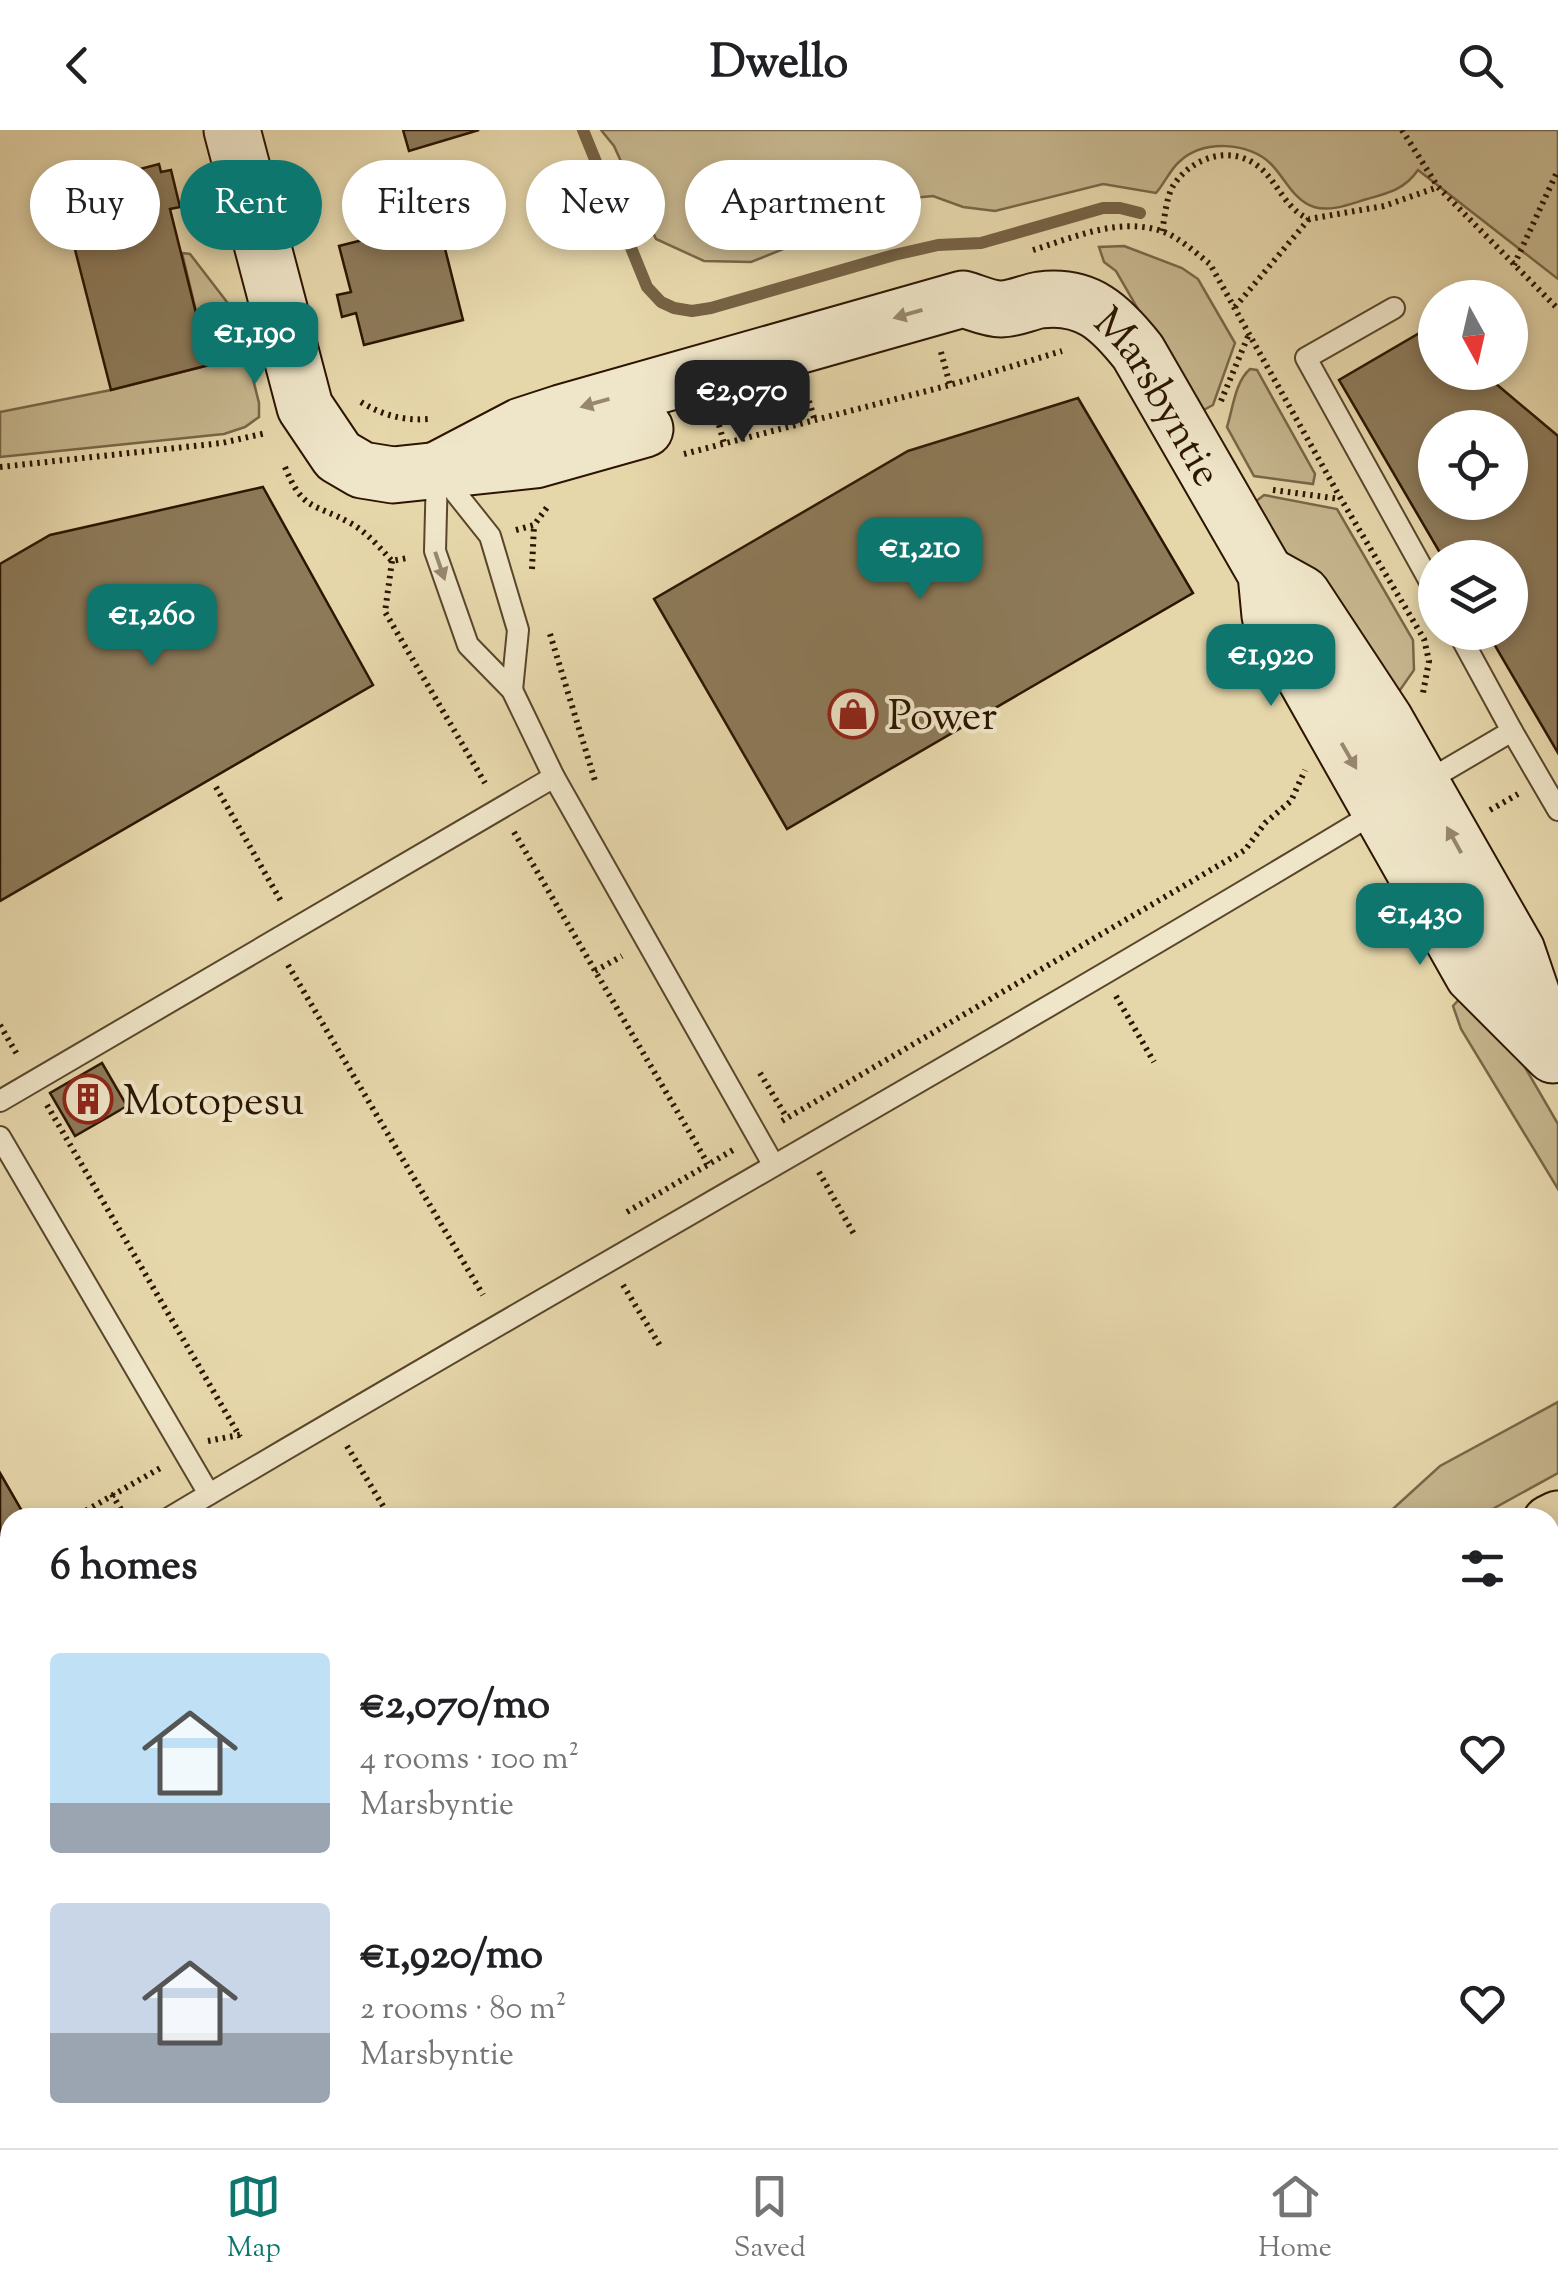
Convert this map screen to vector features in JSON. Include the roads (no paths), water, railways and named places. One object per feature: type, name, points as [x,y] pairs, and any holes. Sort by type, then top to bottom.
[{"type":"main road","points":[[232,130],[306,408],[338,456],[362,470],[393,474],[437,444]]},
{"type":"main road","name":"Marsbyntie","points":[[437,444],[521,426],[963,299],[1002,309],[1041,300],[1082,302],[1115,323],[1138,352],[1266,574],[1302,594],[1390,803],[1517,952],[1555,1059]]},
{"type":"lane","points":[[1394,308],[1306,358],[1418,560]]},
{"type":"lane","points":[[437,444],[490,536],[518,630],[512,690]]},
{"type":"lane","points":[[437,444],[434,551],[468,645],[512,690],[554,778],[773,1164]]},
{"type":"lane","points":[[1468,650],[1558,810]]},
{"type":"lane","points":[[186,1508],[804,1146],[1105,976],[1512,731]]},
{"type":"lane","points":[[0,1101],[554,778]]},
{"type":"lane","points":[[0,1137],[209,1494]]},
{"type":"waterway","points":[[583,130],[647,287],[661,302],[692,311],[894,255],[938,245],[981,243],[1103,208],[1140,213]]},
{"type":"place","name":"Power","points":[[853,714]]},
{"type":"place","name":"Motopesu","points":[[88,1099]]}]
